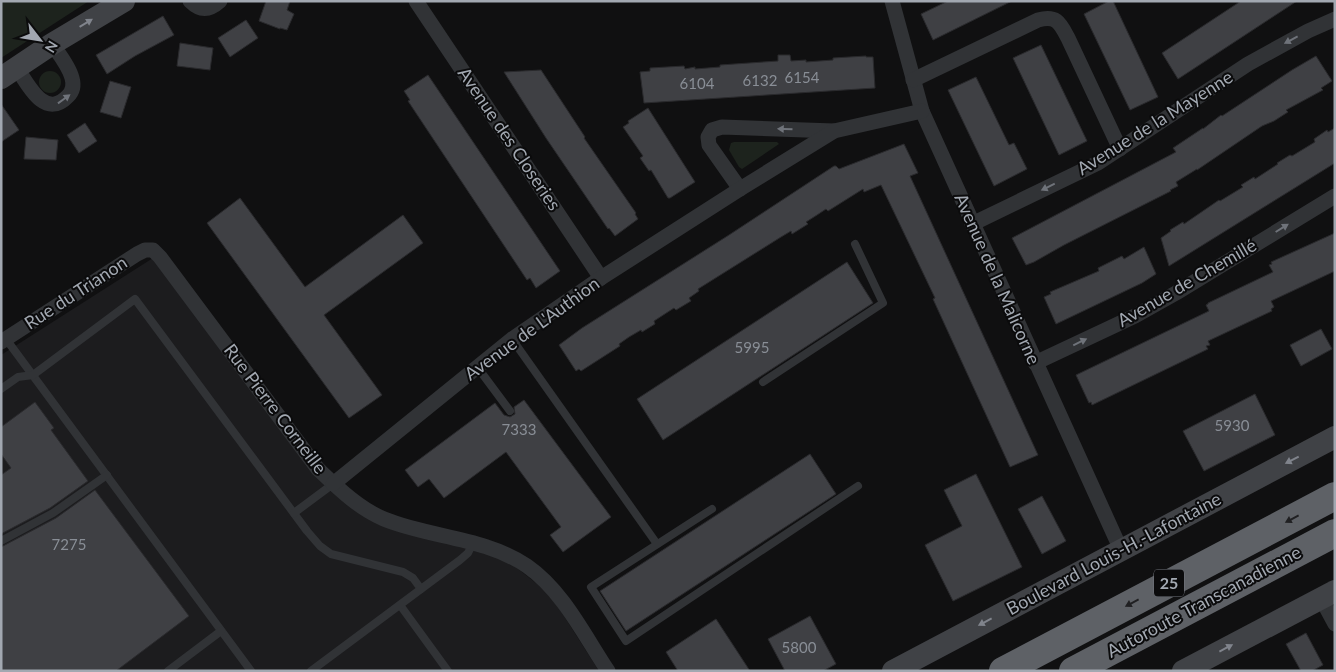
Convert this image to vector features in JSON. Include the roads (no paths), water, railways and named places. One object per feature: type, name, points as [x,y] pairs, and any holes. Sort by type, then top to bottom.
[{"type":"highway","name":"Autoroute Transcanadienne","points":[[1003,671],[1335,496]]},
{"type":"highway","name":"Autoroute Transcanadienne","points":[[1073,671],[1335,532]]},
{"type":"main road","points":[[9,73],[52,44],[124,1]]},
{"type":"main road","name":"Boulevard Louis-H.-Lafontaine","points":[[893,671],[1335,437]]},
{"type":"main road","points":[[1187,670],[1328,595]]},
{"type":"street","points":[[190,1],[203,10],[220,1]]},
{"type":"street","name":"Avenue des Closeries","points":[[416,1],[601,278]]},
{"type":"street","name":"Avenue de la Malicorne","points":[[892,1],[922,111],[1120,550]]},
{"type":"street","points":[[913,80],[1038,20],[1047,18],[1056,20],[1068,38],[1120,149]]},
{"type":"street","name":"Avenue de la Mayenne","points":[[972,224],[1098,163],[1248,64],[1308,30],[1335,19]]},
{"type":"street","points":[[9,73],[45,103],[54,105],[64,101],[71,94],[72,76],[52,44]]},
{"type":"street","name":"Avenue de L'Authion","points":[[740,189],[710,145],[708,137],[712,130],[722,127],[834,131],[922,111]]},
{"type":"street","name":"Avenue de L'Authion","points":[[333,484],[512,339],[601,278],[834,131]]},
{"type":"street","name":"Avenue de Chemillé","points":[[1036,363],[1168,298],[1335,196]]},
{"type":"street","name":"Rue du Trianon","points":[[4,341],[137,254],[145,250],[153,250]]},
{"type":"street","name":"Rue Pierre Corneille","points":[[153,250],[318,469],[333,484],[357,504],[385,520],[474,543],[510,556],[527,567],[544,581],[566,608],[608,671]]},
{"type":"street","points":[[1328,595],[1335,624]]},
{"type":"lane","points":[[763,382],[883,302],[855,244]]},
{"type":"lane","points":[[1,389],[18,377],[33,375],[135,299],[320,546],[331,554],[403,572],[413,578],[421,589]]},
{"type":"lane","points":[[512,339],[657,544]]},
{"type":"lane","points":[[4,341],[33,375],[251,671]]},
{"type":"lane","points":[[478,368],[510,411]]},
{"type":"lane","points":[[1,541],[53,513],[107,475]]},
{"type":"lane","points":[[294,513],[333,484]]},
{"type":"lane","points":[[712,509],[591,588],[626,641],[858,486]]},
{"type":"lane","points":[[311,671],[460,560],[468,553],[474,543]]},
{"type":"lane","points":[[400,605],[448,671]]},
{"type":"lane","points":[[168,671],[221,631]]}]
